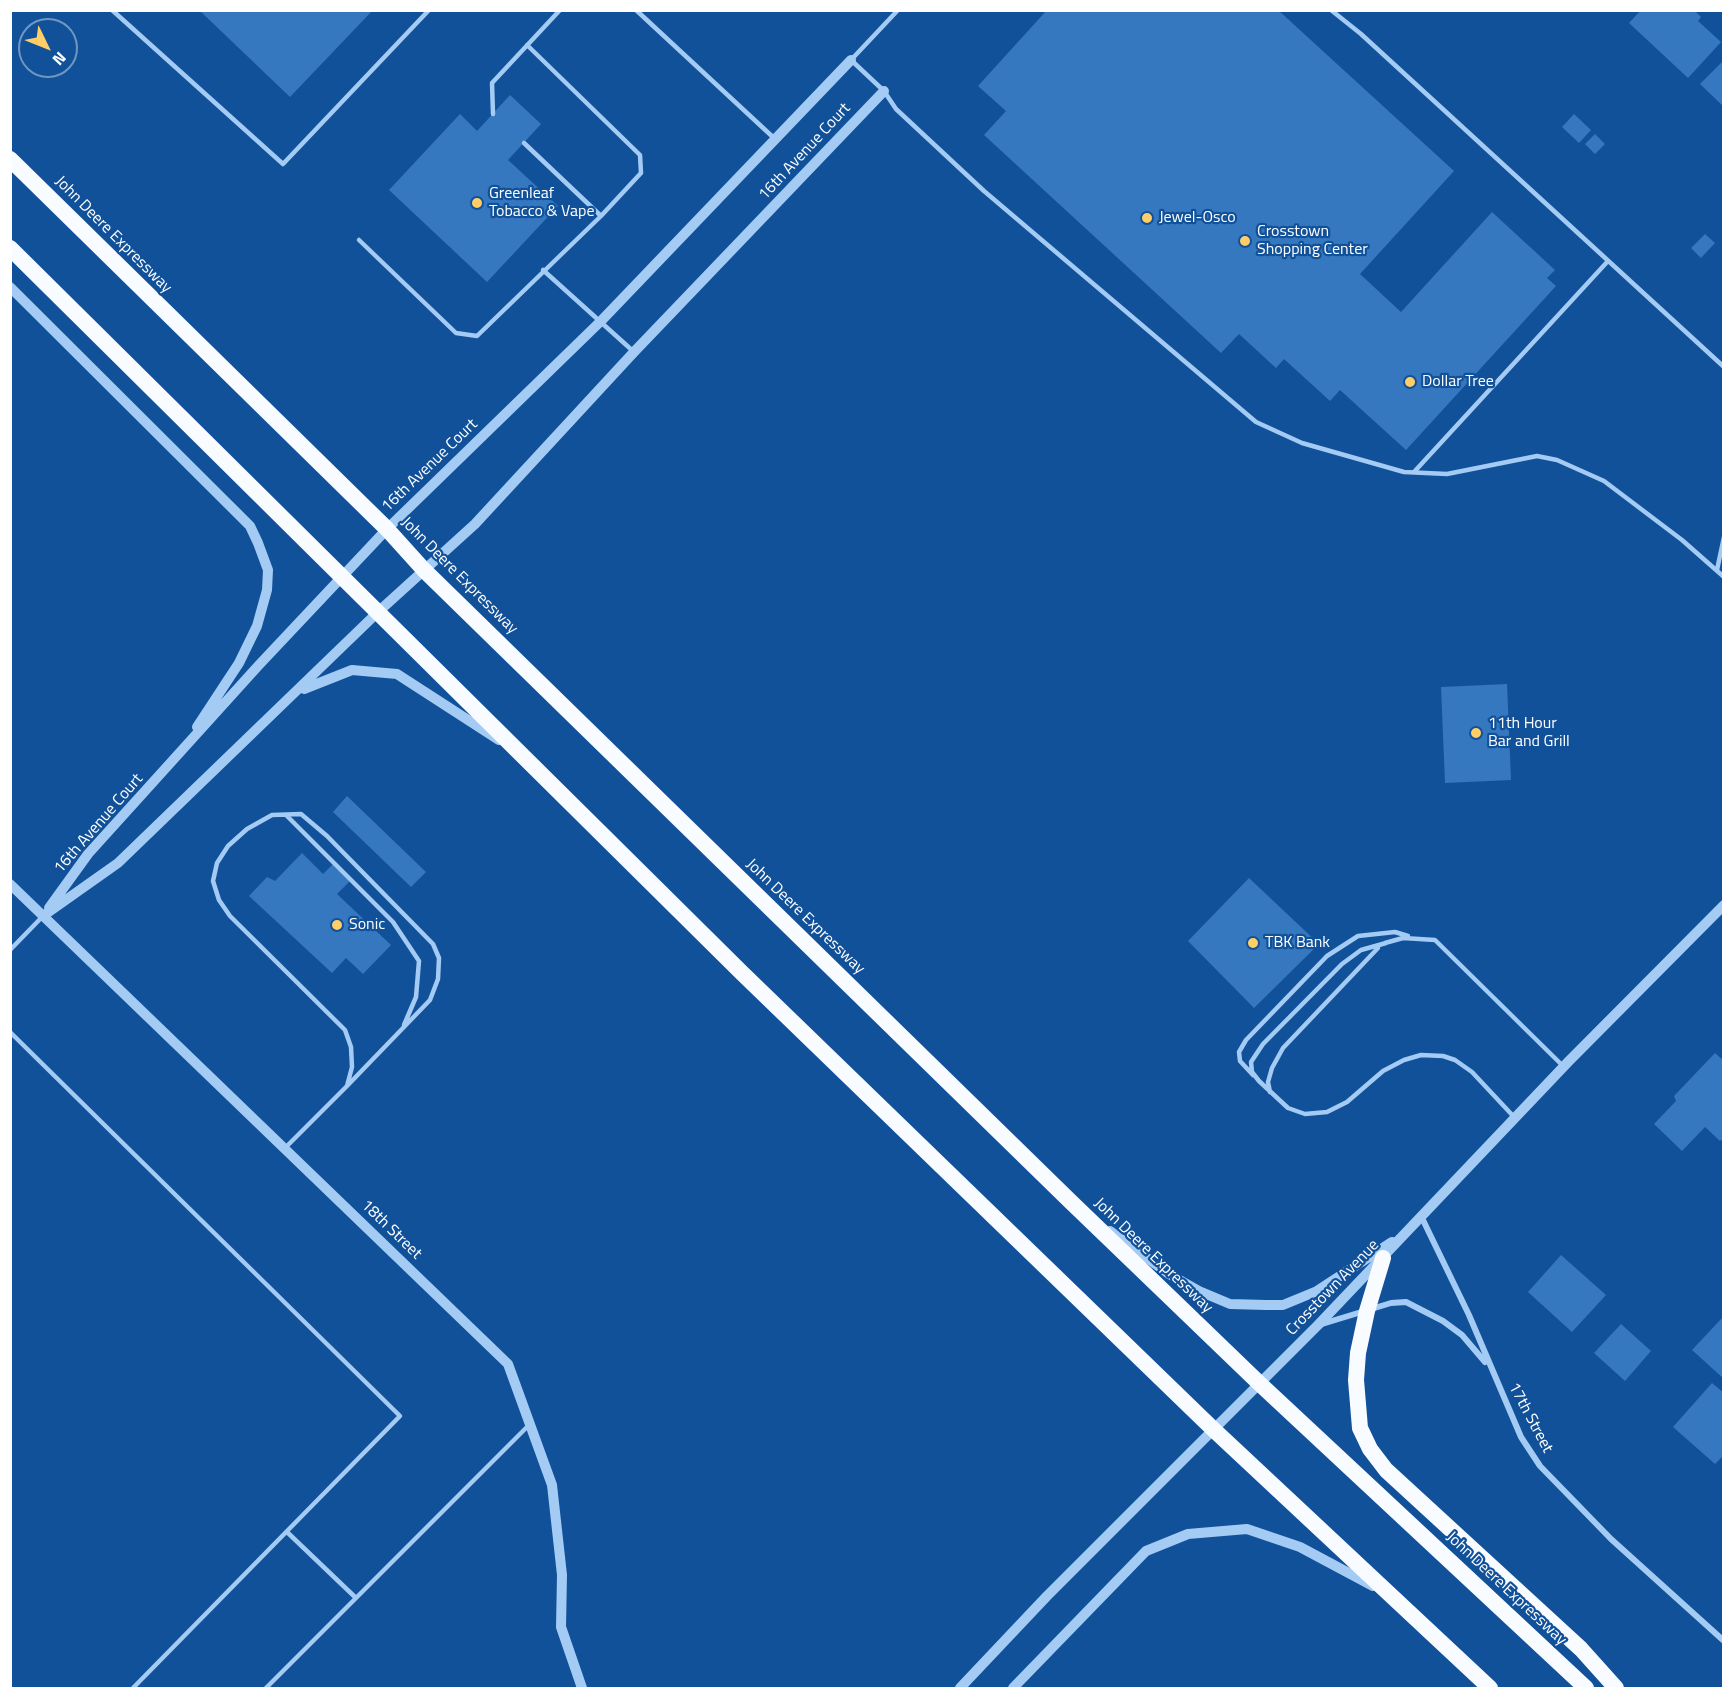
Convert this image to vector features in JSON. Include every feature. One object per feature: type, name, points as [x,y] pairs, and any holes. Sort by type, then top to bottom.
[{"type":"highway","name":"John Deere Expressway","points":[[10,159],[387,529],[424,570],[1070,1201],[1260,1384],[1586,1689]]},
{"type":"highway","points":[[10,248],[742,973],[1213,1430],[1490,1689]]},
{"type":"highway","points":[[1383,1258],[1367,1311],[1358,1353],[1356,1390],[1360,1428],[1370,1449],[1386,1470],[1581,1649],[1616,1689]]},
{"type":"street","name":"16th Avenue Court","points":[[43,916],[88,854],[258,666],[387,529],[602,320],[851,60]]},
{"type":"street","name":"16th Avenue Court","points":[[43,916],[118,863],[378,612],[475,524],[634,352],[884,91]]},
{"type":"street","points":[[10,287],[159,432],[250,526],[268,570],[267,591],[257,626],[239,663],[176,759]]},
{"type":"street","points":[[289,699],[328,677],[352,670],[397,674],[522,756]]},
{"type":"street","name":"18th Street","points":[[10,885],[508,1364],[552,1485],[562,1575],[561,1627],[582,1689]]},
{"type":"street","name":"Crosstown Avenue","points":[[960,1689],[1047,1596],[1318,1325],[1564,1067],[1724,905]]},
{"type":"street","points":[[1070,1201],[1169,1274],[1199,1291],[1230,1304],[1283,1305],[1317,1291],[1407,1232]]},
{"type":"street","name":"17th Street","points":[[1422,1218],[1460,1296],[1521,1437],[1540,1466],[1611,1539],[1724,1641]]},
{"type":"street","points":[[1318,1325],[1391,1303],[1406,1302],[1425,1310],[1462,1335],[1489,1366]]},
{"type":"street","points":[[1013,1689],[1146,1551],[1188,1534],[1247,1529],[1274,1537],[1300,1547],[1390,1594]]},
{"type":"lane","points":[[112,10],[282,164],[429,10]]},
{"type":"lane","points":[[493,114],[492,83],[560,10]]},
{"type":"lane","points":[[636,10],[775,139]]},
{"type":"lane","points":[[898,10],[851,60],[884,91],[896,109],[984,191],[1256,423],[1302,443],[1404,472],[1447,474],[1536,456],[1557,460],[1604,481],[1682,540],[1724,577]]},
{"type":"lane","points":[[1331,10],[1361,34],[1724,367]]},
{"type":"lane","points":[[359,240],[456,333],[477,336],[601,216],[641,173],[640,155],[527,45]]},
{"type":"lane","points":[[524,143],[601,216]]},
{"type":"lane","points":[[1414,472],[1608,261]]},
{"type":"lane","points":[[543,270],[602,320],[634,352]]},
{"type":"lane","points":[[1717,570],[1724,537]]},
{"type":"lane","points":[[286,814],[393,922],[419,961],[416,997],[402,1031]]},
{"type":"lane","points":[[284,1149],[347,1086],[402,1031],[430,1000],[438,979],[439,957],[433,944],[327,836],[301,814],[272,815],[247,829],[228,846],[217,863],[213,881],[219,900],[230,916],[345,1030],[351,1047],[352,1067],[347,1086]]},
{"type":"lane","points":[[10,950],[43,916]]},
{"type":"lane","points":[[1416,939],[1395,932],[1378,932],[1359,936],[1327,956],[1246,1040],[1239,1052],[1240,1060],[1270,1092],[1288,1107],[1305,1114],[1327,1112],[1347,1102],[1383,1071],[1404,1060],[1421,1055],[1443,1056],[1455,1060],[1472,1072],[1515,1118]]},
{"type":"lane","points":[[1259,1081],[1252,1072],[1251,1062],[1263,1044],[1342,964],[1361,950],[1404,938],[1435,940],[1564,1067]]},
{"type":"lane","points":[[1270,1092],[1268,1082],[1272,1068],[1283,1048],[1375,950],[1386,943]]},
{"type":"lane","points":[[10,1032],[400,1416],[133,1689]]},
{"type":"lane","points":[[266,1689],[530,1424]]},
{"type":"lane","points":[[287,1532],[356,1598]]},
{"type":"building","points":[[199,10],[373,10],[290,97]]},
{"type":"building","name":"Crosstown Shopping Center","points":[[1047,10],[1278,10],[1454,171],[1360,274],[1401,312],[1492,212],[1555,270],[1547,278],[1556,286],[1406,450],[1340,390],[1330,401],[1284,359],[1276,368],[1239,334],[1221,353],[984,135],[1006,111],[978,86]]},
{"type":"building","points":[[1641,10],[1694,10],[1701,17],[1698,21],[1721,42],[1688,78],[1629,23]]},
{"type":"building","points":[[1724,60],[1724,107],[1700,84]]},
{"type":"building","points":[[510,95],[541,124],[508,160],[558,206],[487,282],[389,190],[460,114],[477,131]]},
{"type":"building","points":[[1574,114],[1591,130],[1579,143],[1562,127]]},
{"type":"building","points":[[1595,134],[1605,144],[1595,154],[1585,144]]},
{"type":"building","points":[[1705,234],[1715,243],[1701,258],[1691,248]]},
{"type":"building","name":"11th Hour Bar and Grill","points":[[1507,684],[1511,780],[1445,783],[1441,687]]},
{"type":"building","points":[[347,796],[426,872],[411,887],[333,812]]},
{"type":"building","points":[[302,853],[323,874],[333,864],[350,881],[337,894],[391,945],[363,974],[346,958],[332,973],[249,896],[267,877],[275,881]]},
{"type":"building","name":"TBK Bank","points":[[1249,878],[1319,944],[1254,1008],[1188,941]]},
{"type":"building","points":[[1715,1053],[1724,1061],[1724,1138],[1720,1141],[1705,1127],[1682,1151],[1654,1124],[1676,1101],[1674,1096]]},
{"type":"building","points":[[1561,1255],[1606,1295],[1572,1332],[1528,1292]]},
{"type":"building","points":[[1722,1318],[1724,1319],[1724,1379],[1692,1350]]},
{"type":"building","points":[[1621,1324],[1651,1351],[1625,1381],[1594,1353]]},
{"type":"building","points":[[1712,1383],[1724,1393],[1724,1455],[1715,1464],[1673,1427]]},
{"type":"place","name":"Greenleaf Tobacco & Vape","points":[[477,203]]},
{"type":"place","name":"Jewel-Osco","points":[[1147,218]]},
{"type":"place","name":"Crosstown Shopping Center","points":[[1245,241]]},
{"type":"place","name":"Dollar Tree","points":[[1410,382]]},
{"type":"place","name":"11th Hour Bar and Grill","points":[[1476,733]]},
{"type":"place","name":"Sonic","points":[[337,925]]},
{"type":"place","name":"TBK Bank","points":[[1253,943]]}]
